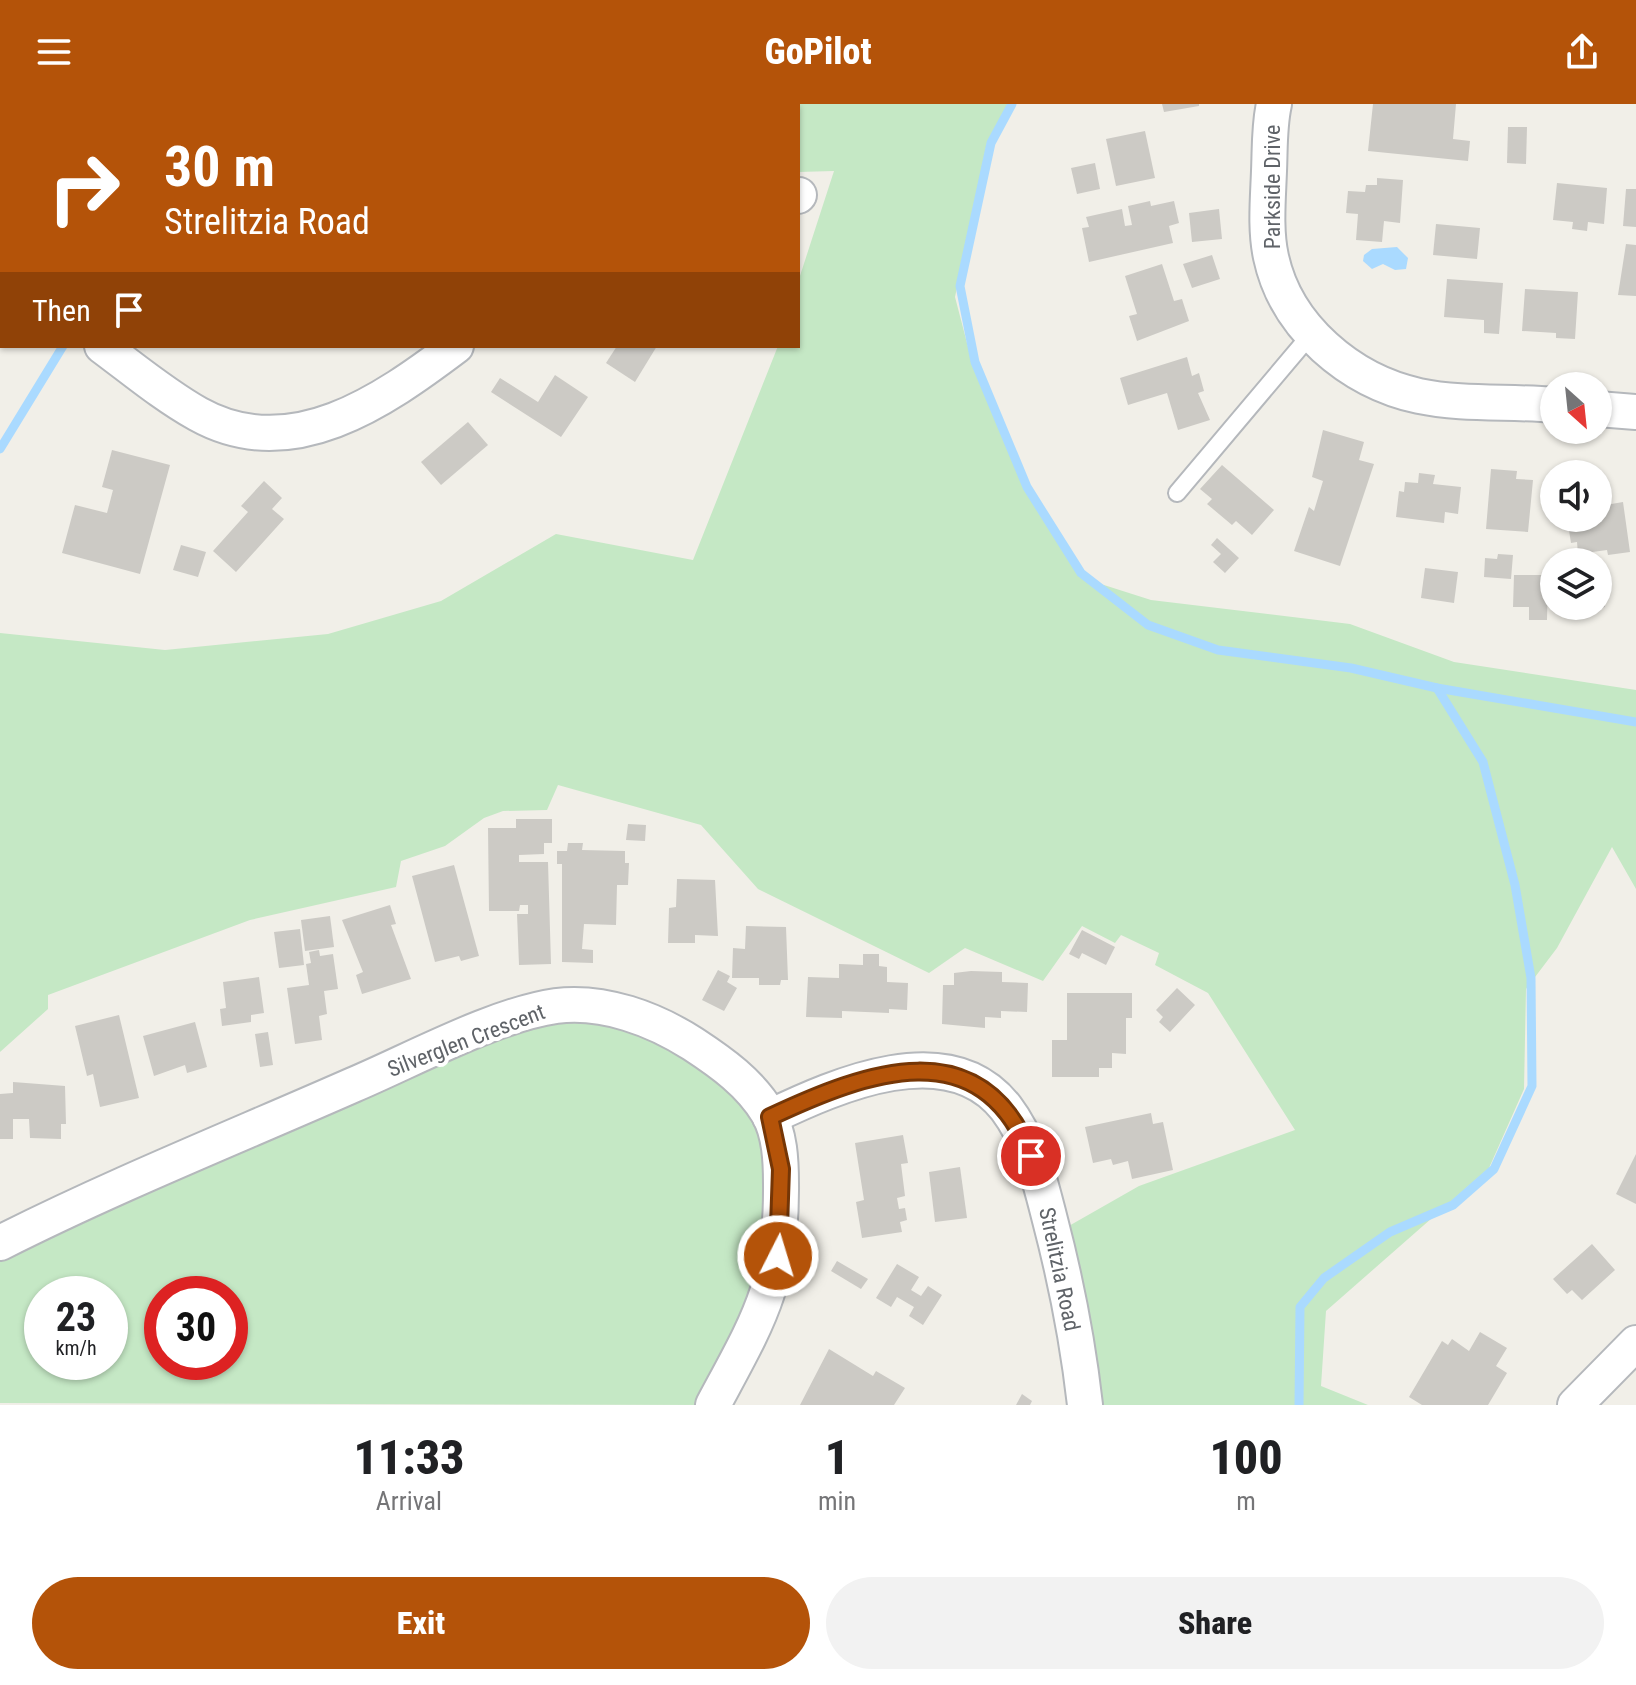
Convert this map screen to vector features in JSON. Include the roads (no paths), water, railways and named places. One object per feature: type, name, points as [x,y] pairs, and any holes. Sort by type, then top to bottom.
[{"type":"street","name":"Parkside Drive","points":[[1274,104],[1268,206],[1270,255],[1282,292],[1312,333],[1345,364],[1379,383],[1420,396],[1540,404]]},
{"type":"street","points":[[105,348],[199,415],[241,429],[278,433],[310,430],[362,409],[453,348]]},
{"type":"street","points":[[1612,410],[1636,412]]},
{"type":"street","name":"Silverglen Crescent","points":[[0,1243],[491,1026],[557,1006],[600,1008],[632,1014],[686,1040],[738,1077],[770,1117],[781,1169],[778,1256],[762,1314],[713,1405]]},
{"type":"street","name":"Strelitzia Road","points":[[770,1117],[873,1078],[915,1071],[957,1075],[980,1085],[999,1101],[1025,1140],[1038,1172],[1074,1332],[1085,1405]]},
{"type":"street","points":[[1575,1405],[1636,1343]]},
{"type":"lane","points":[[1177,493],[1312,333]]},
{"type":"water","points":[[1397,247],[1408,258],[1406,269],[1395,270],[1383,264],[1372,269],[1363,261],[1364,255],[1372,249]]},
{"type":"waterway","points":[[1012,104],[991,143],[960,286],[975,362],[1027,487],[1081,573],[1148,625],[1218,650],[1351,668],[1437,688],[1636,722]]},
{"type":"waterway","points":[[0,449],[62,348]]},
{"type":"waterway","points":[[1299,1405],[1300,1307],[1324,1278],[1390,1232],[1453,1205],[1494,1169],[1532,1086],[1531,978],[1515,885],[1483,762],[1437,688]]}]
